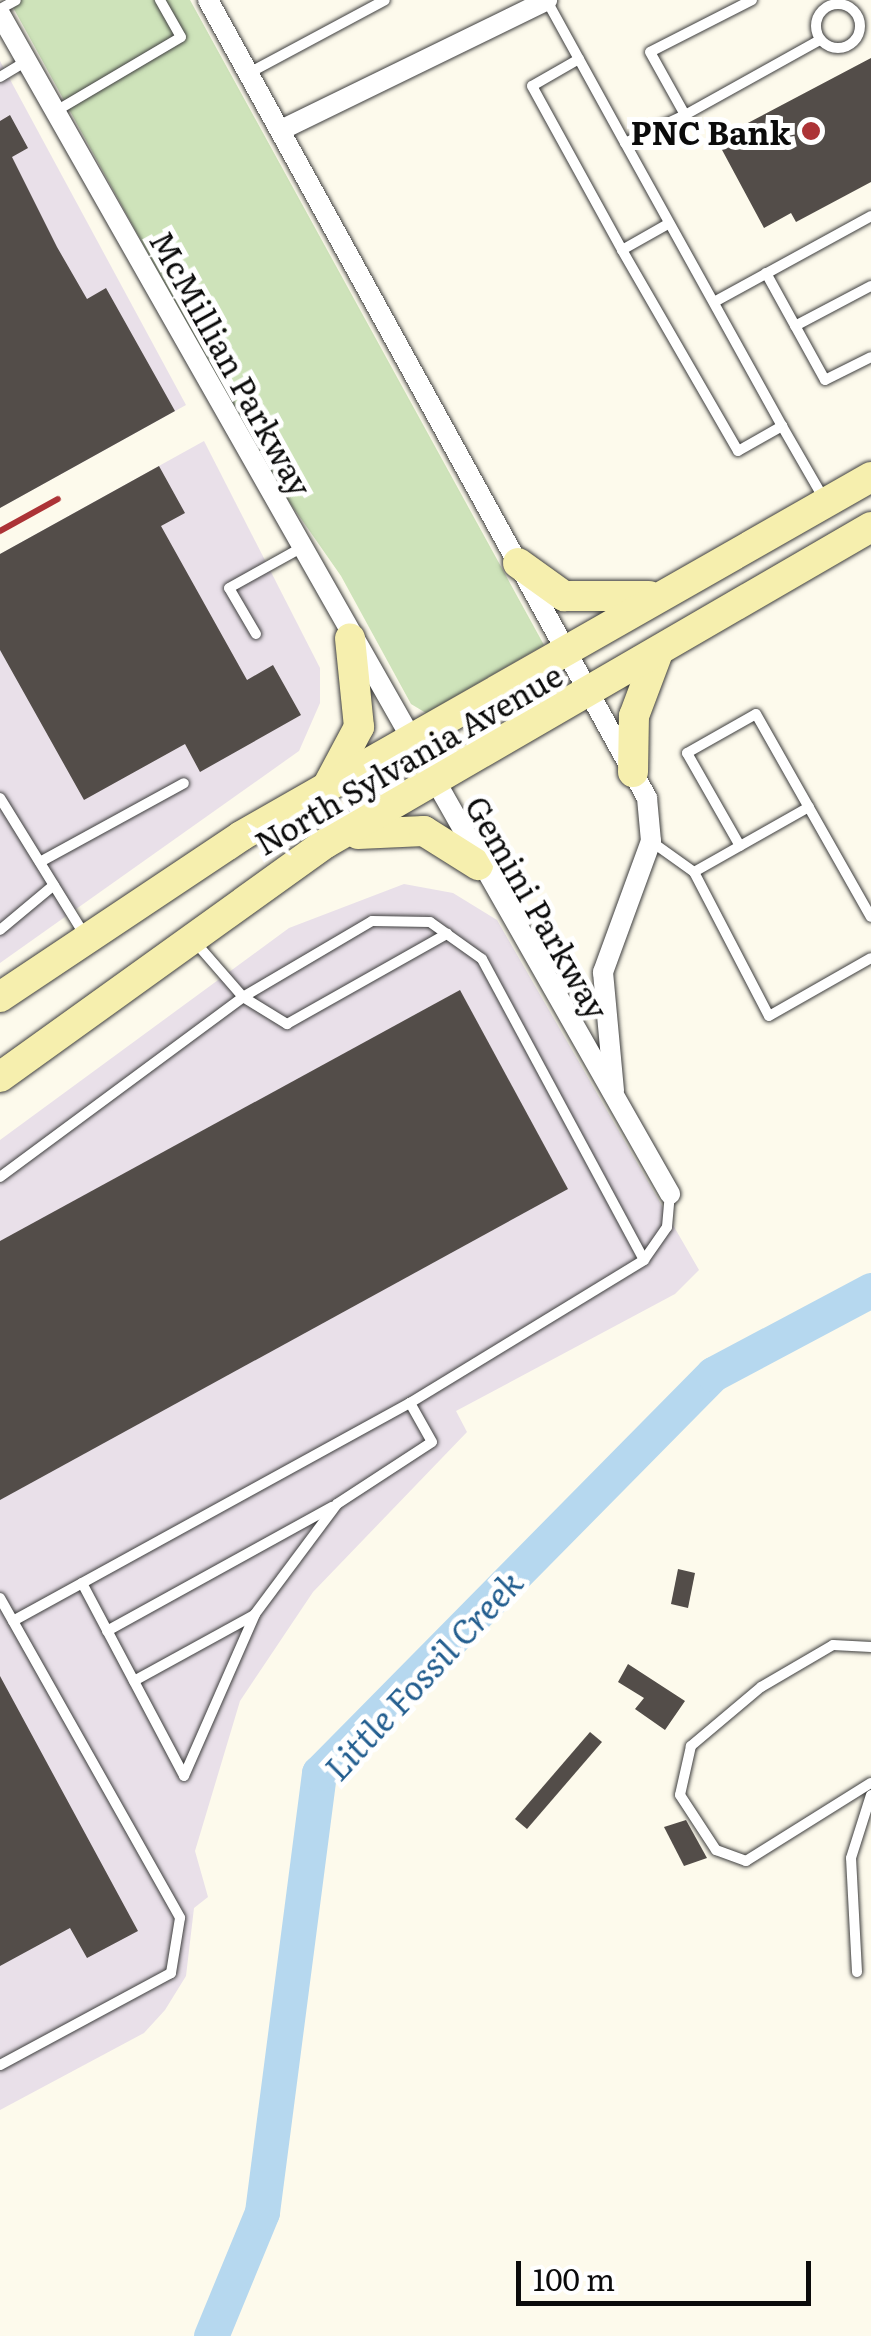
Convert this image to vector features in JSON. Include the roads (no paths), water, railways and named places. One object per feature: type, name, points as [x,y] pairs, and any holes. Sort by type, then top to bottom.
[{"type":"main road","name":"North Sylvania Avenue","points":[[0,997],[86,937],[321,792],[871,478]]},
{"type":"main road","name":"North Sylvania Avenue","points":[[0,1077],[326,844],[871,527]]},
{"type":"main road","points":[[518,564],[564,596],[612,603],[662,594]]},
{"type":"main road","points":[[321,792],[360,727],[350,638]]},
{"type":"main road","points":[[634,772],[634,716],[658,652]]},
{"type":"main road","points":[[326,844],[424,831],[478,865]]},
{"type":"street","points":[[208,0],[568,653]]},
{"type":"street","points":[[281,130],[546,0]]},
{"type":"street","name":"McMillian Parkway","points":[[0,12],[408,743]]},
{"type":"street","name":"Gemini Parkway","points":[[568,653],[634,772],[653,815],[651,842],[603,972],[616,1102]]},
{"type":"street","name":"Gemini Parkway","points":[[408,743],[670,1194]]},
{"type":"lane","points":[[0,12],[16,0]]},
{"type":"lane","points":[[56,111],[181,37],[160,0]]},
{"type":"lane","points":[[249,73],[385,0]]},
{"type":"lane","points":[[546,0],[826,502]]},
{"type":"lane","points":[[685,115],[650,52],[752,0]]},
{"type":"lane","points":[[841,1],[866,15],[856,41],[832,50],[820,40],[822,10],[841,1]]},
{"type":"lane","points":[[625,143],[685,115],[820,40]]},
{"type":"lane","points":[[578,60],[532,86],[622,250],[738,451],[782,426]]},
{"type":"lane","points":[[0,77],[28,61]]},
{"type":"lane","points":[[716,301],[871,216]]},
{"type":"lane","points":[[622,250],[668,224]]},
{"type":"lane","points":[[766,274],[825,380],[871,357]]},
{"type":"lane","points":[[795,326],[871,286]]},
{"type":"lane","points":[[256,634],[229,588],[301,548]]},
{"type":"lane","points":[[740,846],[687,753],[756,714],[871,917]]},
{"type":"lane","points":[[40,862],[184,783]]},
{"type":"lane","points":[[0,798],[86,937]]},
{"type":"lane","points":[[694,872],[809,807]]},
{"type":"lane","points":[[651,842],[694,872],[769,1016],[871,958]]},
{"type":"lane","points":[[0,930],[54,885]]},
{"type":"lane","points":[[0,1176],[243,997],[372,922],[430,922],[482,960],[644,1260]]},
{"type":"lane","points":[[191,937],[243,997],[287,1024],[447,934]]},
{"type":"lane","points":[[13,1621],[410,1404],[644,1260],[667,1226],[670,1194]]},
{"type":"lane","points":[[107,1631],[338,1504],[432,1442],[410,1404]]},
{"type":"lane","points":[[82,1583],[184,1776],[254,1614],[338,1504]]},
{"type":"lane","points":[[0,1598],[180,1918],[171,1973],[0,2065]]},
{"type":"lane","points":[[134,1681],[254,1614]]},
{"type":"lane","points":[[871,1647],[832,1644],[762,1687],[691,1746],[680,1794],[716,1850],[746,1862],[871,1782]]},
{"type":"lane","points":[[857,1972],[852,1858],[871,1794]]},
{"type":"waterway","name":"Little Fossil Creek","points":[[211,2336],[262,2212],[319,1773],[713,1374],[871,1290]]},
{"type":"railway","points":[[0,531],[58,499]]},
{"type":"place","name":"PNC Bank","points":[[811,131]]}]
